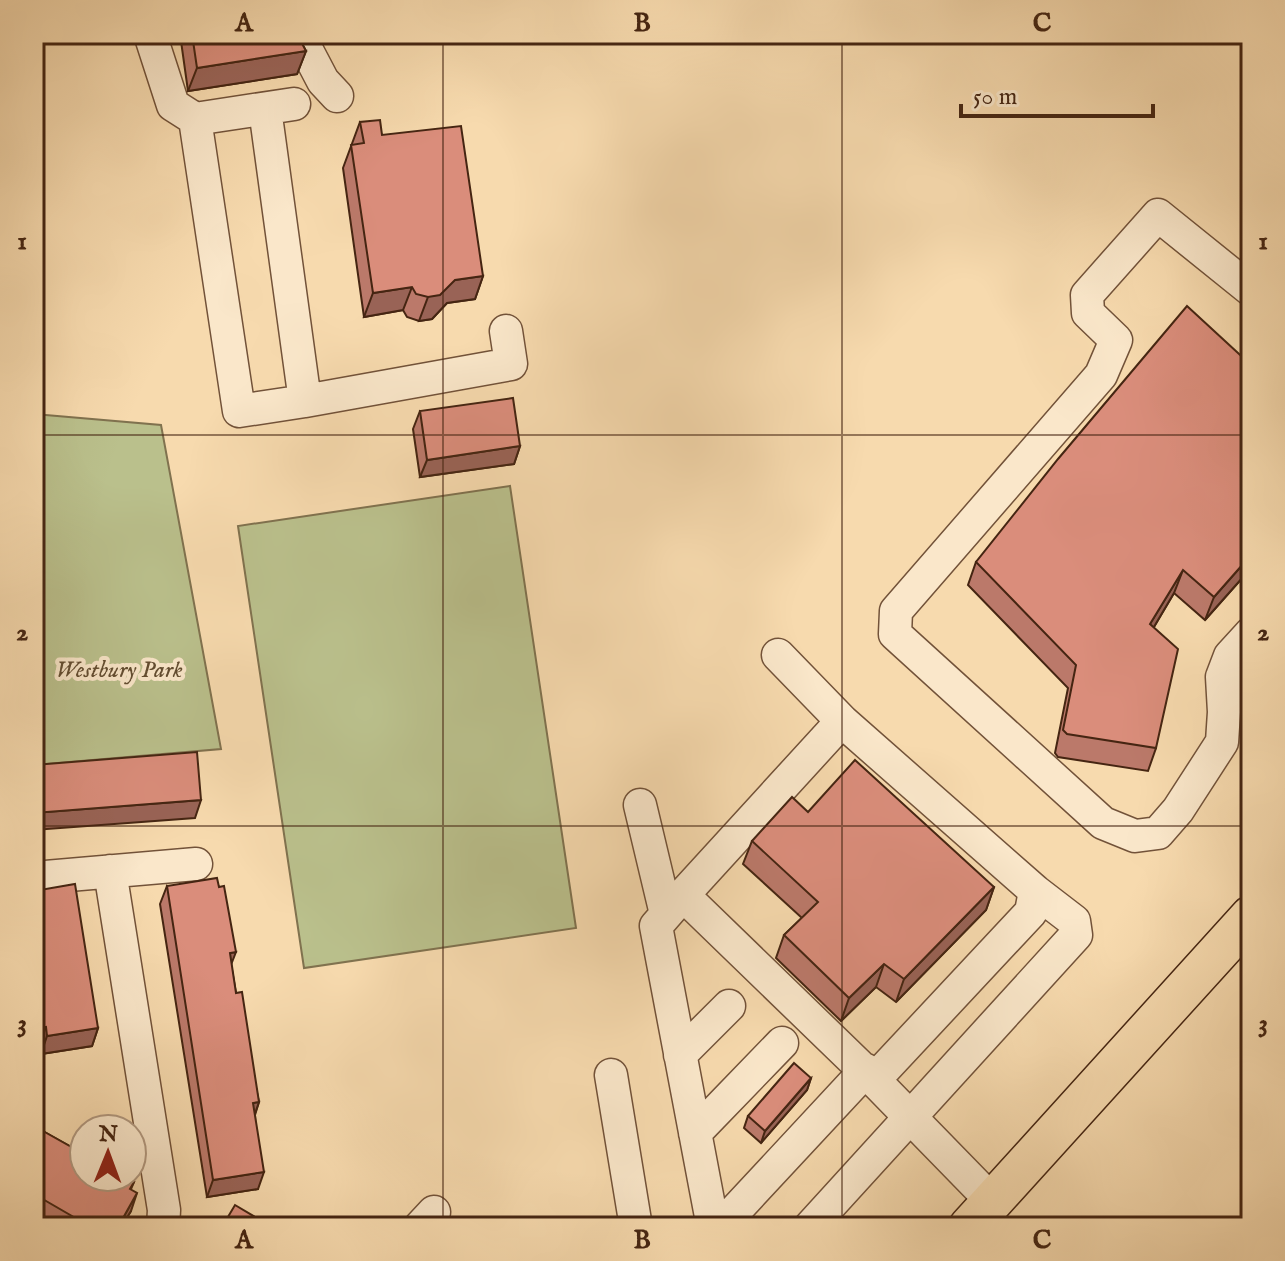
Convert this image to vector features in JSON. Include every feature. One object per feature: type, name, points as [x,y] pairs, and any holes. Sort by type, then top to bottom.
[{"type":"main road","points":[[981,1214],[1251,916]]},
{"type":"lane","points":[[150,34],[173,105],[195,119],[280,106],[305,401]]},
{"type":"lane","points":[[301,39],[323,81],[337,96]]},
{"type":"lane","points":[[195,119],[239,411],[511,364],[506,331]]},
{"type":"lane","points":[[1251,290],[1158,215],[1087,295],[1088,313],[1116,340],[1101,375],[896,611],[895,634],[1103,823],[1135,836],[1158,833],[1178,810],[1222,742],[1222,677],[1230,656],[1251,633]]},
{"type":"lane","points":[[778,655],[842,721],[1035,891],[1074,921],[1076,935],[810,1227]]},
{"type":"lane","points":[[1222,677],[1251,700]]},
{"type":"lane","points":[[713,1227],[656,926],[842,721]]},
{"type":"lane","points":[[640,805],[674,904],[870,1075],[911,1116],[981,1214]]},
{"type":"lane","points":[[34,878],[196,864]]},
{"type":"lane","points":[[110,871],[164,1210],[163,1227]]},
{"type":"lane","points":[[720,1227],[1031,912],[1035,891]]},
{"type":"lane","points":[[680,1055],[729,1006]]},
{"type":"lane","points":[[695,1133],[782,1043]]},
{"type":"lane","points":[[611,1075],[636,1227]]},
{"type":"green space","name":"Westbury Park","points":[[34,414],[161,425],[221,749],[34,765]]},
{"type":"green space","points":[[510,486],[576,928],[304,968],[238,526]]},
{"type":"building","points":[[192,34],[297,34],[306,51],[197,68]]},
{"type":"building","points":[[380,120],[382,135],[461,126],[483,276],[455,280],[440,295],[428,297],[416,294],[412,287],[373,293],[351,145],[364,143],[360,122]]},
{"type":"building","points":[[1187,306],[1251,365],[1251,555],[1214,597],[1183,570],[1150,624],[1178,649],[1156,748],[1067,734],[1063,730],[1076,665],[976,562]]},
{"type":"building","points":[[513,398],[520,446],[427,460],[420,411]]},
{"type":"building","points":[[197,752],[201,800],[34,813],[34,765]]},
{"type":"building","points":[[855,760],[994,887],[904,979],[884,964],[849,998],[784,935],[818,902],[752,841],[792,797],[808,812]]},
{"type":"building","points":[[217,878],[219,887],[224,886],[236,952],[230,953],[236,993],[242,992],[259,1102],[253,1103],[264,1172],[213,1180],[167,886]]},
{"type":"building","points":[[75,884],[98,1028],[47,1036],[46,1027],[40,1028],[34,992],[34,891]]},
{"type":"building","points":[[794,1063],[811,1078],[765,1131],[748,1116]]},
{"type":"building","points":[[34,1126],[68,1145],[68,1193],[137,1193],[118,1227],[91,1227],[34,1194]]},
{"type":"building","points":[[235,1205],[272,1227],[222,1227]]}]
